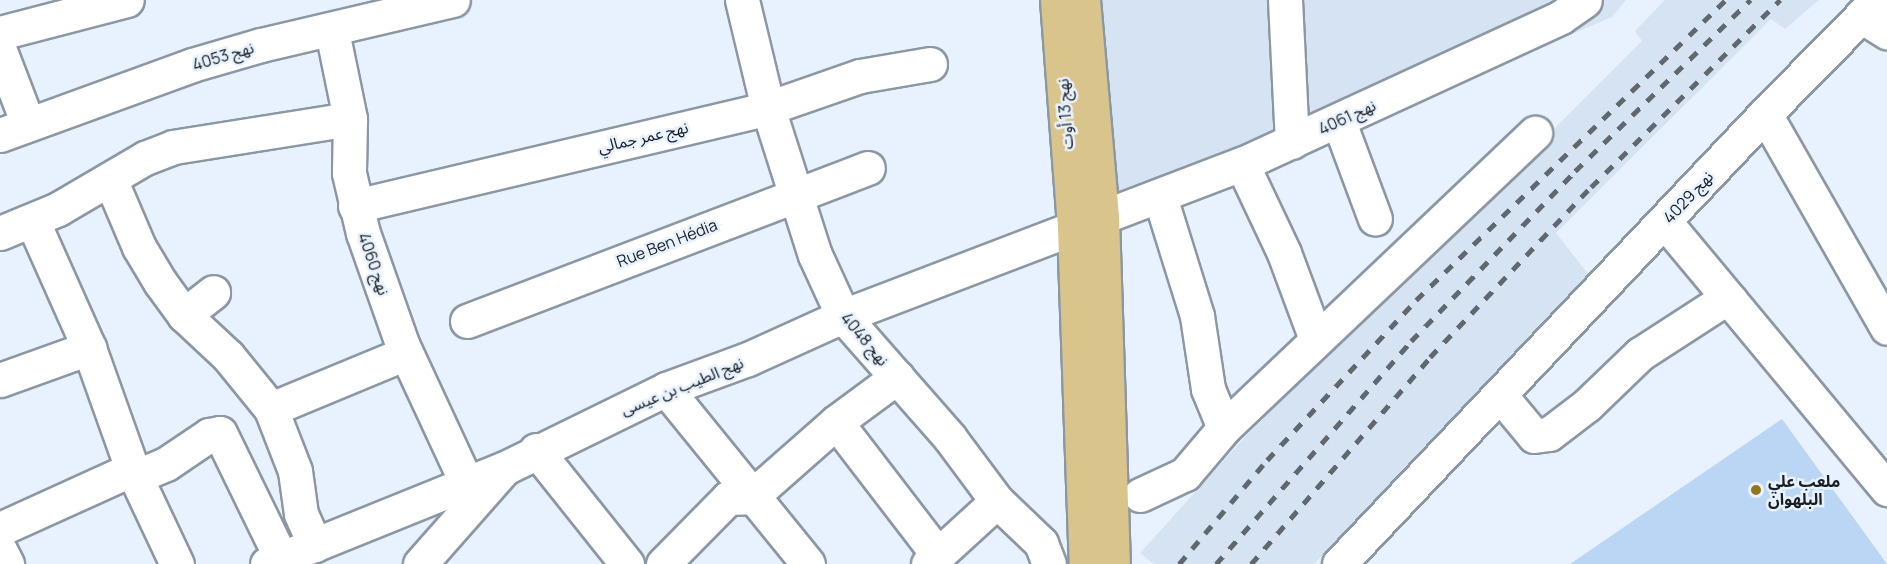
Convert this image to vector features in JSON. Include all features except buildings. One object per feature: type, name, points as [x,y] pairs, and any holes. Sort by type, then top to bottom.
[{"type":"main road","name":"نهج 13 أوت","points":[[1057,0],[1088,222]]},
{"type":"main road","name":"نهج 13 أوت","points":[[1083,0],[1088,222]]},
{"type":"main road","points":[[1086,564],[1088,222]]},
{"type":"main road","points":[[1088,222],[1113,564]]},
{"type":"street","points":[[0,33],[127,0]]},
{"type":"street","name":"نهج 4053","points":[[14,129],[192,65],[261,45],[332,31],[403,5],[453,0]]},
{"type":"street","name":"نهج 4048","points":[[742,0],[768,108],[815,255],[843,316],[897,377],[997,501],[1041,543],[1049,564]]},
{"type":"street","points":[[1285,0],[1292,142]]},
{"type":"street","name":"نهج 4061","points":[[1088,222],[1160,197],[1339,122],[1561,17],[1585,0]]},
{"type":"street","name":"نهج 4029","points":[[1339,564],[1765,114],[1875,16]]},
{"type":"street","name":"نهج 4060","points":[[332,31],[350,119],[349,173],[355,206],[406,353],[467,484]]},
{"type":"street","points":[[0,51],[14,129]]},
{"type":"street","name":"نهج عمر جمالي","points":[[355,206],[768,108],[860,76],[930,64]]},
{"type":"street","points":[[1765,114],[1887,328]]},
{"type":"street","points":[[177,564],[134,473],[89,348],[20,219],[110,179],[145,158],[173,147],[350,119]]},
{"type":"street","points":[[1339,122],[1375,219]]},
{"type":"street","points":[[1140,495],[1185,474],[1224,428],[1535,133]]},
{"type":"street","points":[[1242,164],[1284,253],[1316,339]]},
{"type":"street","name":"Rue Ben Hédia","points":[[467,321],[868,168]]},
{"type":"street","points":[[110,179],[139,247],[184,315],[228,356],[272,409],[295,471],[301,514],[315,545]]},
{"type":"street","points":[[1160,197],[1197,316],[1208,389],[1224,428]]},
{"type":"street","name":"نهج الطيب بن عيسى","points":[[274,561],[505,468],[536,450],[666,389],[748,359],[843,316],[1088,222]]},
{"type":"street","points":[[1665,222],[1887,489]]},
{"type":"street","points":[[184,315],[213,291]]},
{"type":"street","points":[[1500,395],[1534,436],[1549,434],[1587,405],[1640,354],[1722,301],[1730,300]]},
{"type":"street","points":[[0,380],[89,348]]},
{"type":"street","points":[[272,409],[406,353]]},
{"type":"street","points":[[663,564],[728,498],[751,497],[836,422],[897,377]]},
{"type":"street","points":[[666,389],[751,497],[808,564]]},
{"type":"street","points":[[836,422],[933,559],[997,501]]},
{"type":"street","points":[[0,529],[134,473],[166,464],[209,435],[220,433],[274,561]]},
{"type":"street","points":[[536,450],[627,564]]},
{"type":"street","points":[[437,558],[505,468]]},
{"type":"street","points":[[0,549],[7,564]]},
{"type":"shaded area","points":[[1097,0],[1626,0],[1612,17],[1117,226]]},
{"type":"shaded area","points":[[1665,0],[1819,0],[1785,29],[1771,19],[1556,233],[1588,274],[1314,564],[1154,564],[1140,553],[1247,435],[1642,41],[1635,31]]},
{"type":"shaded area","name":"ملعب علي البلهوان","points":[[1782,419],[1887,564],[1570,564]]},
{"type":"railway","points":[[1179,564],[1267,460],[1416,300],[1726,0]]},
{"type":"railway","points":[[1216,564],[1411,341],[1575,171],[1750,0]]},
{"type":"railway","points":[[1251,564],[1430,357],[1591,187],[1780,0]]},
{"type":"place","name":"ملعب علي البلهوان","points":[[1756,490]]}]
